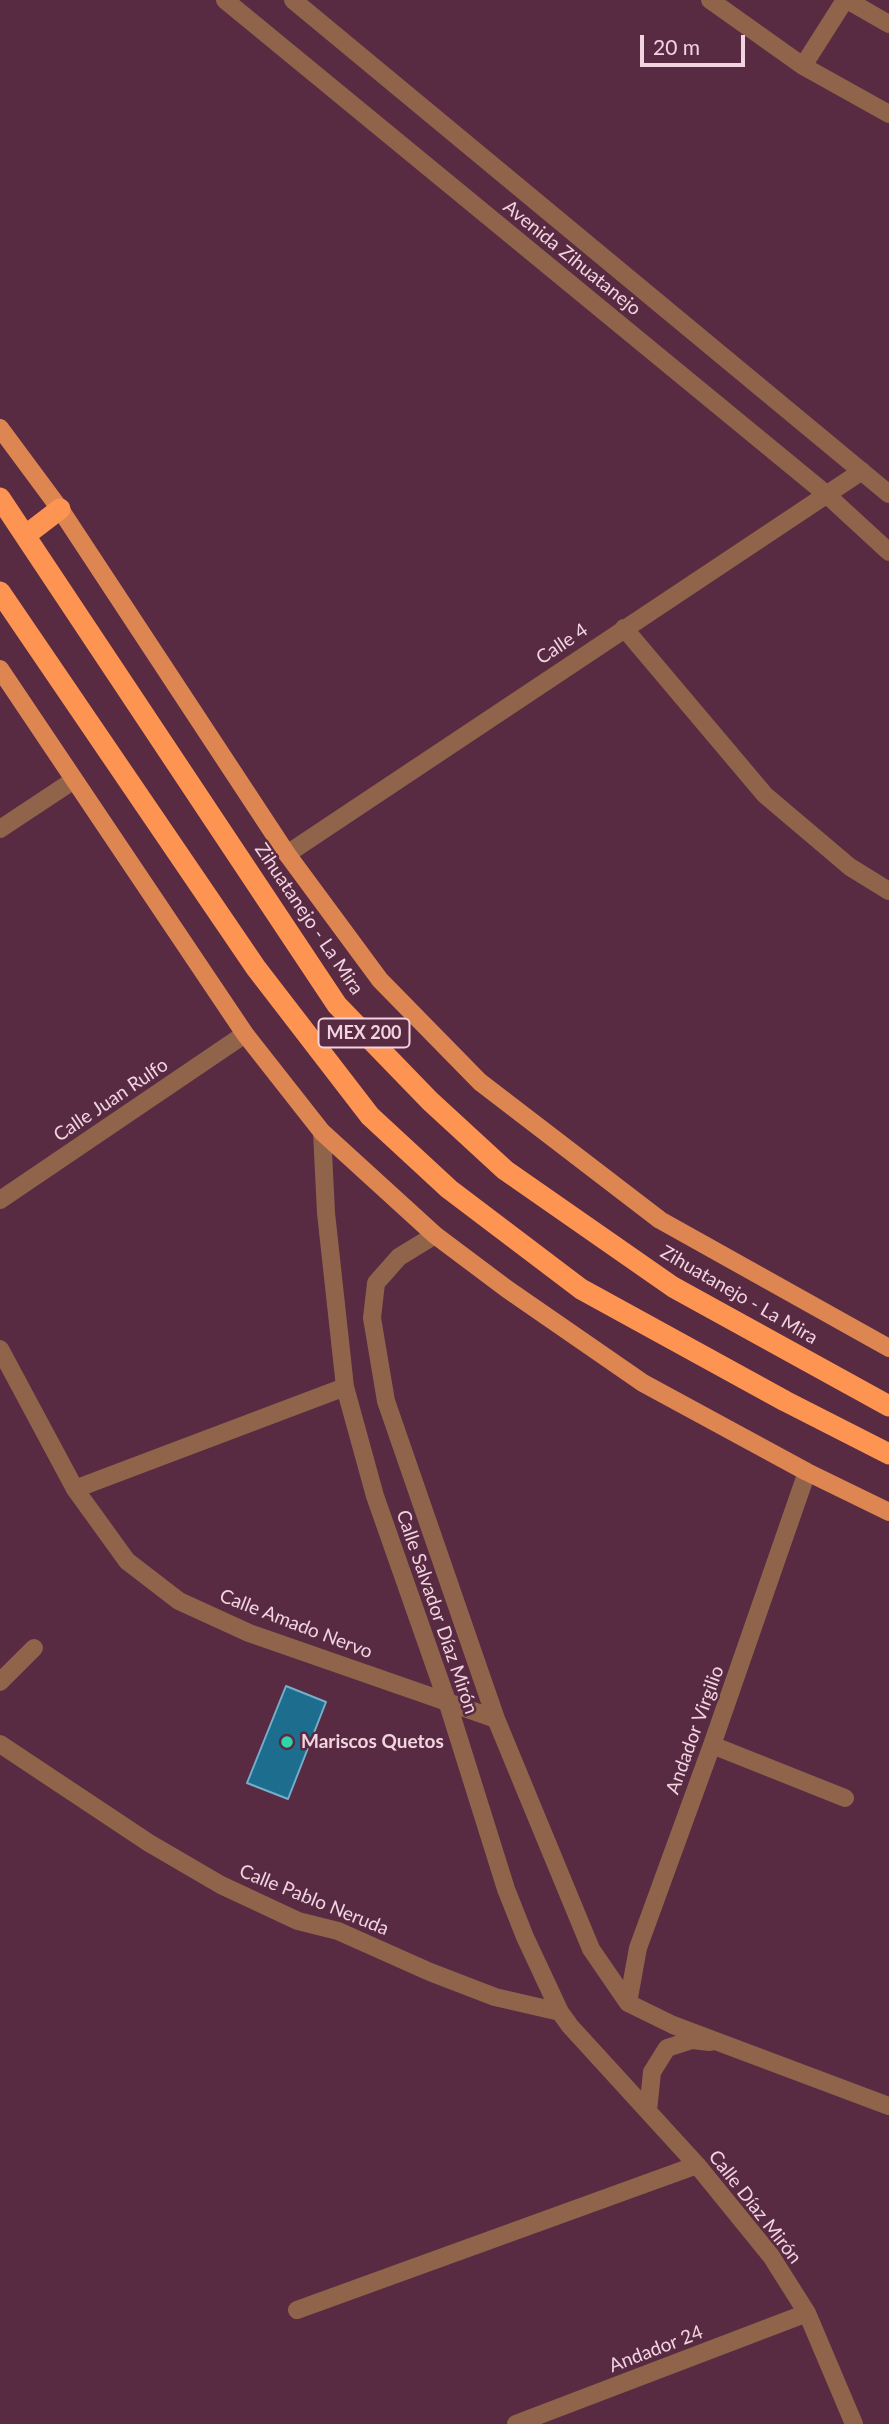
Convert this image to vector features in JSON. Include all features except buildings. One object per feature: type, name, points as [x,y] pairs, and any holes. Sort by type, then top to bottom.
[{"type":"highway","name":"Zihuatanejo - La Mira","points":[[0,498],[337,1005],[430,1101],[505,1170],[673,1287],[889,1406]]},
{"type":"highway","points":[[26,535],[60,509]]},
{"type":"highway","name":"MEX 200","points":[[0,592],[256,968],[370,1116],[449,1189],[581,1289],[785,1401],[889,1454]]},
{"type":"main road","points":[[0,428],[60,509],[287,854],[380,979],[480,1082],[660,1220],[889,1348]]},
{"type":"main road","points":[[0,669],[245,1034],[322,1132],[435,1235],[507,1289],[643,1383],[807,1472],[889,1512]]},
{"type":"street","name":"Avenida Zihuatanejo","points":[[225,0],[826,494],[889,552]]},
{"type":"street","name":"Avenida Zihuatanejo","points":[[293,0],[889,494]]},
{"type":"street","points":[[710,0],[803,66],[889,114]]},
{"type":"street","points":[[803,66],[846,0],[889,24]]},
{"type":"street","name":"Calle 4","points":[[287,854],[862,471]]},
{"type":"street","points":[[624,628],[765,795],[850,867],[889,891]]},
{"type":"street","points":[[0,828],[74,779]]},
{"type":"street","name":"Calle Juan Rulfo","points":[[0,1200],[245,1034]]},
{"type":"street","name":"Calle Salvador Díaz Mirón","points":[[322,1132],[326,1213],[345,1387],[374,1496],[447,1701],[506,1889],[525,1937],[560,2012],[612,2074]]},
{"type":"street","name":"Calle Salvador Díaz Mirón","points":[[435,1235],[399,1256],[376,1283],[372,1318],[386,1401],[496,1719],[592,1949],[628,2003]]},
{"type":"street","name":"Calle Amado Nervo","points":[[0,1349],[75,1489],[127,1561],[179,1601],[249,1633],[496,1719]]},
{"type":"street","points":[[75,1489],[345,1387]]},
{"type":"street","name":"Andador Virgilio","points":[[628,2003],[638,1948],[807,1472]]},
{"type":"street","points":[[0,1682],[34,1648]]},
{"type":"street","name":"Calle Pablo Neruda","points":[[0,1744],[149,1843],[221,1885],[298,1921],[338,1931],[430,1972],[495,1997],[560,2012]]},
{"type":"street","points":[[712,1745],[845,1798]]},
{"type":"street","points":[[628,2003],[673,2025],[889,2106]]},
{"type":"street","points":[[648,2111],[652,2072],[667,2048],[692,2040],[725,2043]]},
{"type":"street","name":"Calle Díaz Mirón","points":[[612,2074],[696,2165],[771,2256],[807,2313],[854,2424]]},
{"type":"street","points":[[297,2310],[696,2165]]},
{"type":"street","name":"Andador 24","points":[[519,2423],[807,2313]]},
{"type":"place","name":"Mariscos Quetos","points":[[287,1742]]}]
